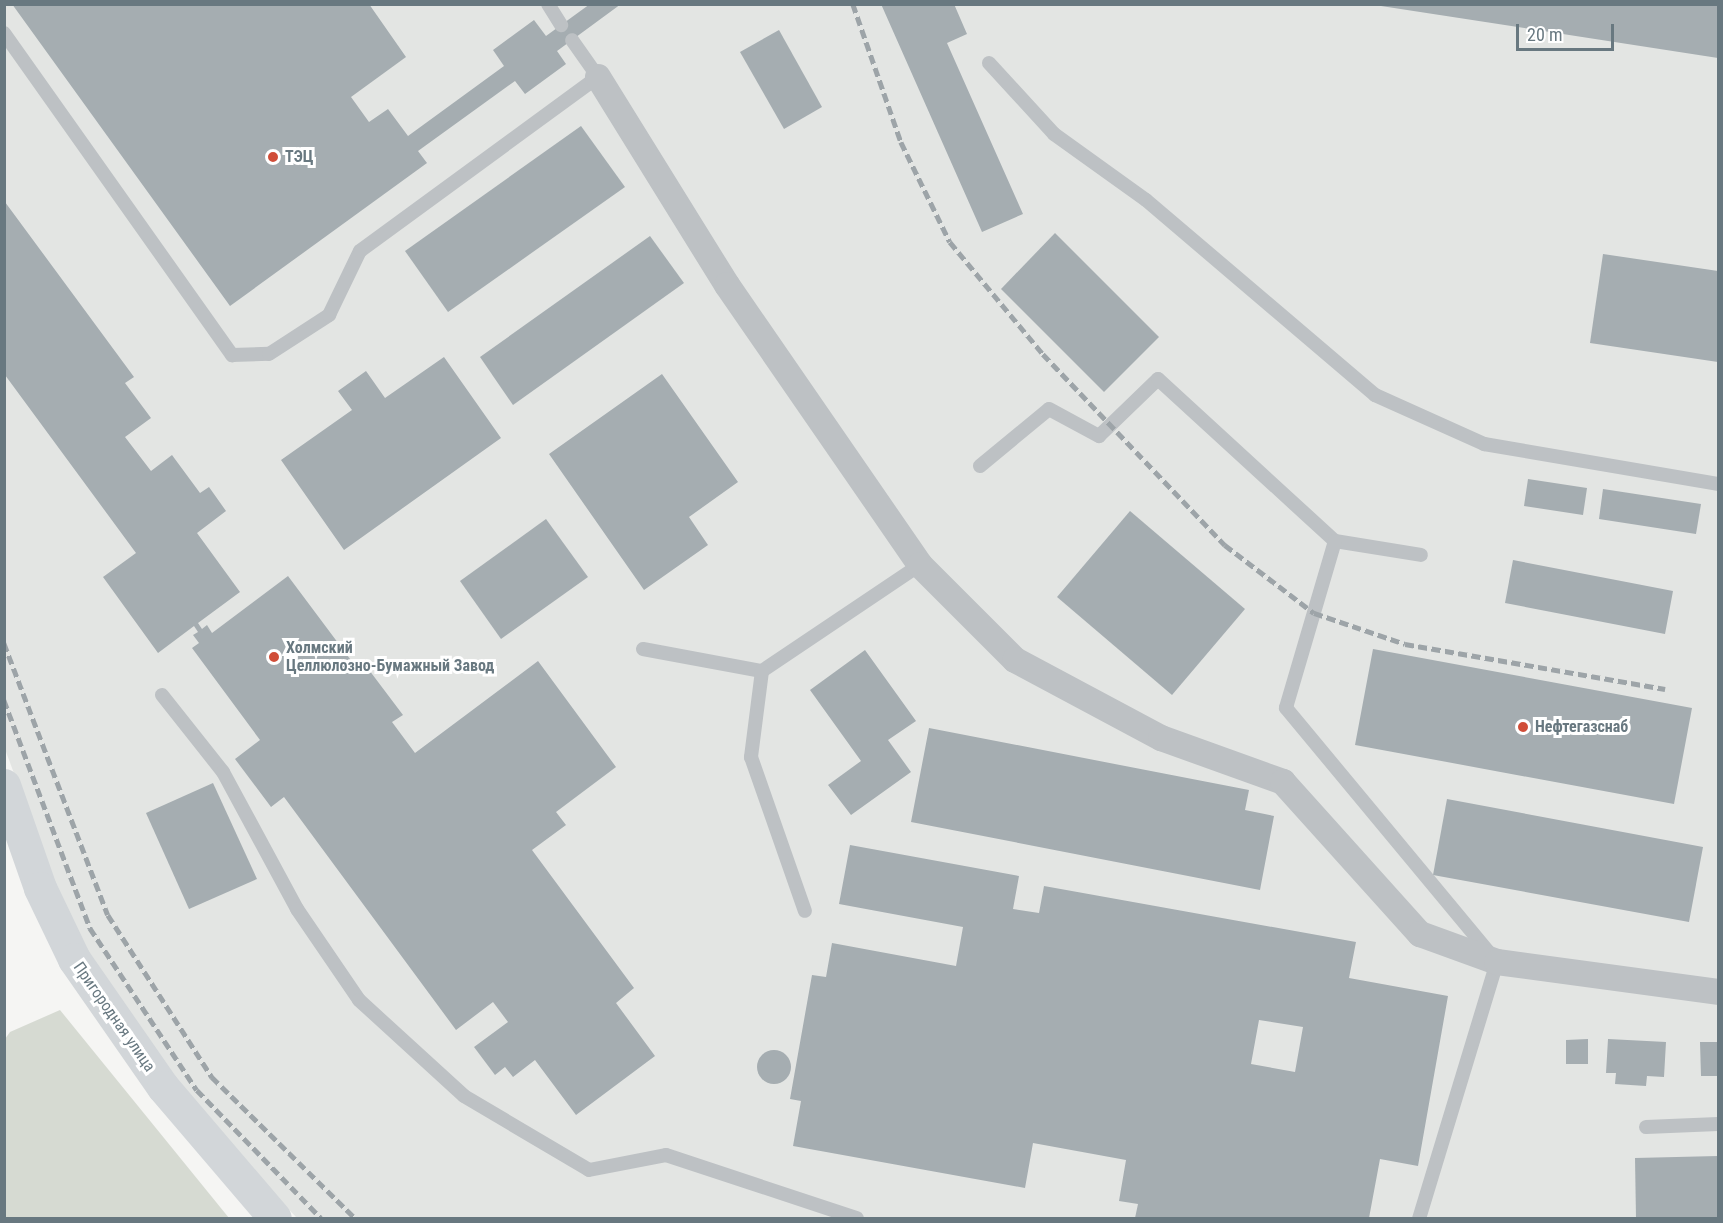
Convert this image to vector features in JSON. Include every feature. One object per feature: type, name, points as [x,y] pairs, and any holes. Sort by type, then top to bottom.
[{"type":"main road","name":"Пригородная улица","points":[[4,785],[40,888],[74,959],[163,1088],[276,1218]]},
{"type":"street","points":[[598,77],[727,285],[920,565],[1015,660],[1161,738],[1283,782],[1420,934],[1497,962],[1719,992]]},
{"type":"lane","points":[[548,4],[561,25]]},
{"type":"lane","points":[[4,33],[232,355],[269,354],[329,315],[360,251],[598,77],[572,40]]},
{"type":"lane","points":[[989,63],[1054,134],[1146,200],[1375,395],[1484,444],[1719,484]]},
{"type":"lane","points":[[980,466],[1049,409],[1099,435],[1158,379],[1335,542],[1421,555]]},
{"type":"lane","points":[[1335,542],[1287,708],[1497,962],[1419,1218]]},
{"type":"lane","points":[[643,649],[762,671],[920,565]]},
{"type":"lane","points":[[762,671],[751,757],[805,911]]},
{"type":"lane","points":[[162,695],[223,772],[297,909],[359,1000],[464,1096],[589,1170],[666,1155],[857,1218]]},
{"type":"lane","points":[[1646,1127],[1719,1124]]},
{"type":"shaded area","points":[[5,5],[1718,5],[1718,1218],[297,1218],[184,1101],[74,936],[5,749]]},
{"type":"shaded area","points":[[60,1010],[229,1218],[5,1218],[5,1039],[10,1032]]},
{"type":"building","name":"ТЭЦ","points":[[12,4],[369,4],[406,57],[351,97],[369,122],[388,109],[408,136],[504,66],[493,50],[534,20],[546,36],[590,4],[621,4],[557,51],[566,64],[525,94],[515,81],[418,151],[427,163],[230,306]]},
{"type":"building","points":[[881,4],[954,4],[967,34],[947,43],[1023,214],[982,232]]},
{"type":"building","points":[[1381,4],[1718,4],[1718,58],[1381,6]]},
{"type":"building","points":[[779,30],[822,107],[784,129],[740,52]]},
{"type":"building","points":[[581,126],[625,187],[448,312],[405,251]]},
{"type":"building","name":"Холмский Целлюлозно-Бумажный Завод","points":[[5,202],[134,377],[125,383],[151,418],[125,437],[151,471],[172,455],[200,493],[209,487],[226,511],[197,533],[240,592],[198,623],[202,629],[207,625],[212,633],[288,576],[356,667],[363,662],[403,715],[392,722],[415,753],[538,661],[616,767],[556,812],[566,825],[532,850],[634,988],[616,1003],[655,1056],[576,1115],[535,1060],[513,1077],[505,1067],[495,1075],[474,1047],[508,1022],[493,1002],[456,1030],[284,797],[271,807],[235,759],[260,740],[192,648],[199,643],[193,635],[198,632],[194,626],[158,653],[103,577],[136,553],[5,375]]},
{"type":"building","points":[[1055,233],[1159,337],[1104,392],[1001,289]]},
{"type":"building","points":[[650,236],[684,283],[513,405],[480,357]]},
{"type":"building","points":[[1603,254],[1718,271],[1718,362],[1590,343]]},
{"type":"building","points":[[444,357],[501,438],[344,550],[281,460],[352,410],[338,391],[366,371],[385,398]]},
{"type":"building","points":[[662,374],[738,482],[689,517],[708,545],[644,590],[549,454]]},
{"type":"building","points":[[1528,479],[1587,488],[1583,515],[1524,506]]},
{"type":"building","points":[[1603,489],[1701,504],[1696,534],[1599,519]]},
{"type":"building","points":[[1130,511],[1245,609],[1172,695],[1057,597]]},
{"type":"building","points":[[546,519],[588,577],[501,639],[460,581]]},
{"type":"building","points":[[1513,560],[1673,591],[1665,634],[1505,603]]},
{"type":"building","name":"Нефтегазснаб","points":[[1373,649],[1692,708],[1674,804],[1355,745]]},
{"type":"building","points":[[865,650],[916,721],[888,740],[911,772],[851,815],[828,785],[861,761],[810,690]]},
{"type":"building","points":[[929,728],[1249,790],[1245,810],[1274,816],[1260,890],[911,822]]},
{"type":"building","points":[[213,783],[257,879],[189,909],[146,813]]},
{"type":"building","points":[[1447,799],[1703,847],[1689,922],[1433,875]]},
{"type":"building","points":[[850,845],[1019,876],[1013,909],[1039,913],[1044,886],[1356,942],[1349,978],[1448,996],[1418,1166],[1380,1159],[1369,1218],[1135,1218],[1138,1204],[1119,1201],[1126,1160],[1033,1143],[1025,1188],[793,1146],[801,1101],[790,1099],[812,975],[826,977],[832,943],[956,966],[963,927],[839,904]],"holes":[[[1259,1020],[1303,1027],[1295,1072],[1251,1064]]]},
{"type":"building","points":[[1588,1039],[1588,1064],[1566,1064],[1566,1040]]},
{"type":"building","points":[[1608,1039],[1666,1042],[1664,1077],[1647,1076],[1646,1086],[1615,1084],[1616,1073],[1606,1073]]},
{"type":"building","points":[[1700,1042],[1718,1042],[1718,1076],[1701,1076]]},
{"type":"building","points":[[774,1050],[786,1055],[791,1067],[786,1079],[774,1084],[762,1079],[757,1067],[762,1055]]},
{"type":"building","points":[[1718,1156],[1718,1218],[1636,1218],[1635,1158]]},
{"type":"railway","points":[[853,4],[901,142],[950,242],[1043,354],[1225,545],[1314,613],[1405,644],[1665,689]]},
{"type":"railway","points":[[4,643],[108,915],[212,1077],[355,1218]]},
{"type":"railway","points":[[4,700],[90,928],[197,1090],[321,1218]]},
{"type":"place","name":"ТЭЦ","points":[[273,157]]},
{"type":"place","name":"Холмский Целлюлозно-Бумажный Завод","points":[[274,657]]},
{"type":"place","name":"Нефтегазснаб","points":[[1523,727]]}]
